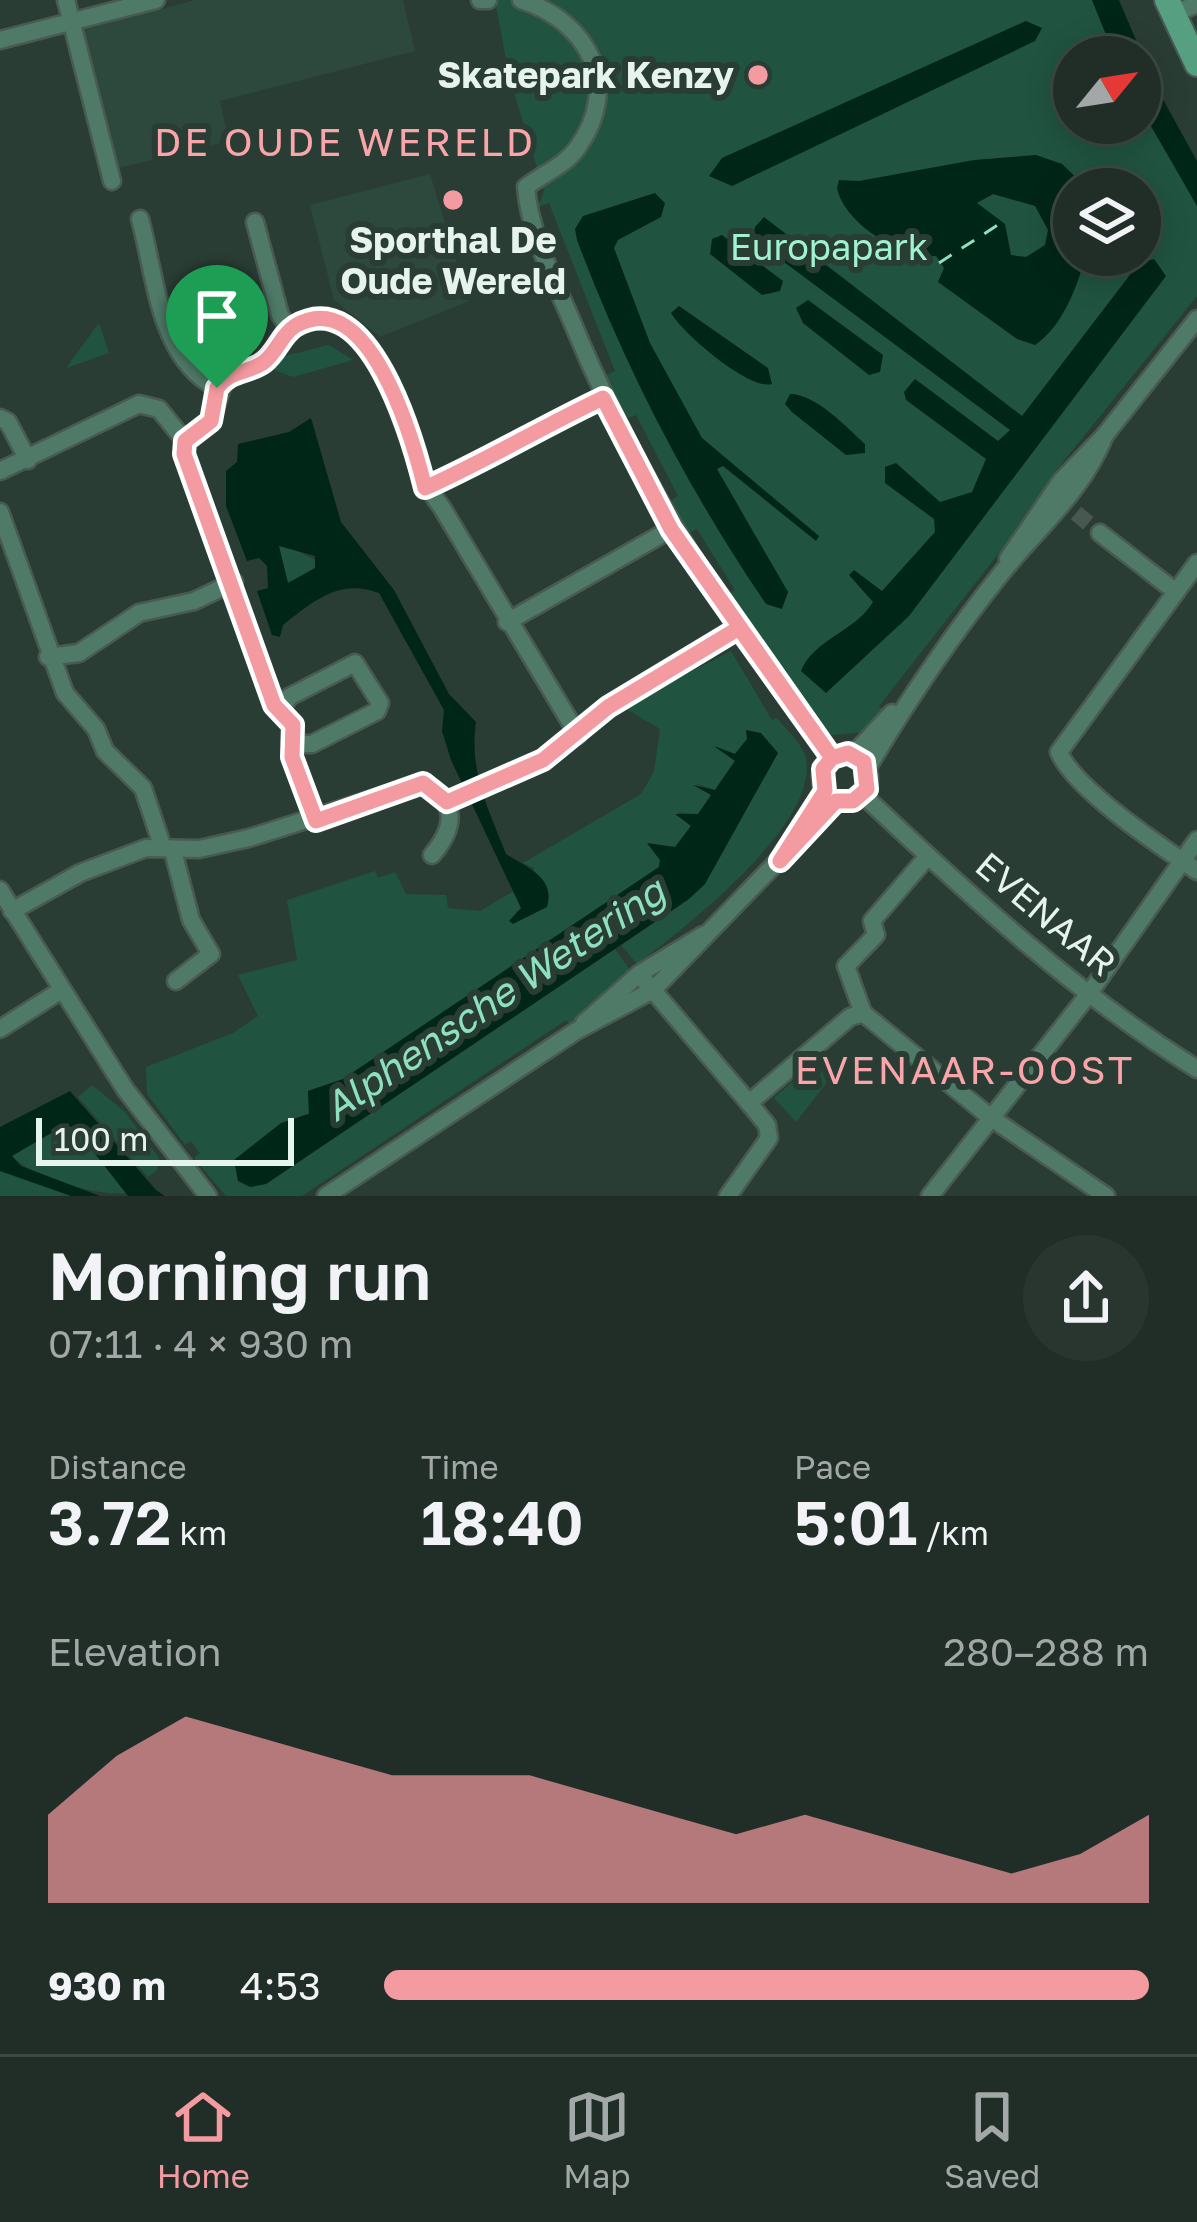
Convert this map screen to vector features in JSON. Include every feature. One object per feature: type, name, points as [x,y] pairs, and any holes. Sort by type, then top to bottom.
[{"type":"street","points":[[66,0],[112,181]]},
{"type":"street","points":[[0,40],[156,0]]},
{"type":"street","points":[[521,0],[556,16],[579,35],[597,64],[598,98],[577,148],[526,193],[552,275],[603,398],[671,529],[832,758]]},
{"type":"street","points":[[1179,6],[1197,64]]},
{"type":"street","points":[[140,219],[175,351],[196,377],[217,388]]},
{"type":"street","points":[[255,222],[280,315],[290,330]]},
{"type":"street","points":[[185,441],[211,421],[217,388],[231,373],[261,364],[290,330],[328,320],[354,331],[373,350],[425,488],[442,506],[578,735]]},
{"type":"street","points":[[831,796],[863,795],[869,782],[868,767],[917,686],[1003,571],[1020,535],[1064,504],[1105,435],[1197,320]]},
{"type":"street","points":[[425,488],[507,452],[531,433],[603,398]]},
{"type":"street","points":[[0,471],[139,404],[160,409],[185,441],[192,477],[234,582],[274,705],[293,725],[292,757],[316,821]]},
{"type":"street","points":[[0,418],[8,422],[28,460]]},
{"type":"street","points":[[0,512],[48,657],[105,751],[143,788],[191,920],[211,954],[176,981]]},
{"type":"street","points":[[507,622],[671,529]]},
{"type":"street","points":[[1100,532],[1189,580],[1059,752],[1081,779],[1190,866]]},
{"type":"street","points":[[48,657],[79,653],[139,613],[194,601],[234,582]]},
{"type":"street","points":[[451,800],[543,760],[608,707],[739,628]]},
{"type":"street","points":[[281,710],[289,697],[355,663],[380,703],[377,710],[312,744],[296,744]]},
{"type":"street","points":[[831,796],[823,769],[832,758],[853,754],[917,686]]},
{"type":"street","points":[[853,754],[868,767]]},
{"type":"street","points":[[12,911],[80,873],[167,848],[316,821],[423,783],[451,800]]},
{"type":"street","name":"EVENAAR","points":[[863,795],[1088,995],[1197,1070]]},
{"type":"street","points":[[326,1196],[576,1031],[653,990],[780,861],[831,796]]},
{"type":"street","points":[[432,855],[450,833],[451,800]]},
{"type":"street","points":[[930,1196],[1190,866],[1197,840]]},
{"type":"street","points":[[928,856],[893,892],[872,921],[876,935],[846,965],[863,1013],[990,1118],[1106,1196]]},
{"type":"street","points":[[0,890],[125,1089],[208,1196]]},
{"type":"street","points":[[576,1031],[639,974],[709,932]]},
{"type":"street","points":[[639,974],[766,1125],[769,1138],[728,1196]]},
{"type":"street","points":[[0,1029],[60,991]]},
{"type":"street","points":[[748,1103],[850,1017],[863,1013]]},
{"type":"shaded area","points":[[195,0],[403,0],[415,51],[220,101],[229,141],[119,168],[80,31]]},
{"type":"shaded area","points":[[430,174],[469,301],[380,337],[334,300],[310,205]]},
{"type":"green space","name":"Europapark","points":[[495,0],[1092,0],[1107,36],[1053,36],[1053,144],[1161,142],[1197,203],[1197,296],[1050,478],[1054,483],[879,706],[885,710],[866,732],[832,735],[767,652],[763,654],[724,597],[735,590],[697,529],[685,535],[667,503],[678,496],[636,415],[623,420],[602,377],[615,371],[549,203],[538,207],[544,191],[509,76]]},
{"type":"green space","points":[[99,323],[109,353],[66,368]]},
{"type":"green space","points":[[329,345],[353,360],[293,377],[274,370],[277,358]]},
{"type":"green space","points":[[278,546],[317,561],[315,568],[292,584],[279,562]]},
{"type":"green space","points":[[731,651],[772,720],[777,718],[805,755],[805,781],[793,810],[746,871],[637,964],[621,945],[689,899],[747,739],[735,754],[714,747],[735,760],[715,790],[695,783],[712,794],[698,814],[677,812],[691,826],[675,847],[648,844],[660,860],[659,867],[343,1079],[308,1091],[309,1113],[290,1120],[266,1184],[615,949],[630,970],[570,1024],[566,1020],[302,1196],[226,1196],[194,1158],[200,1153],[191,1141],[185,1145],[147,1094],[146,1067],[233,1033],[258,1016],[238,975],[297,960],[287,900],[375,871],[378,878],[395,872],[406,894],[446,895],[448,908],[480,911],[514,891],[522,908],[515,913],[527,914],[534,868],[523,863],[641,794],[654,772],[660,729],[623,707],[667,676],[677,679]]},
{"type":"green space","points":[[826,1052],[838,1068],[796,1122],[774,1098]]},
{"type":"green space","points":[[92,1085],[125,1112],[159,1158],[157,1170],[148,1177],[78,1097]]},
{"type":"green space","points":[[64,1126],[75,1127],[126,1193],[66,1184],[35,1172],[12,1156]]},
{"type":"green space","points":[[0,1171],[8,1171],[71,1196],[0,1196]]},
{"type":"water","points":[[1092,0],[1119,0],[1134,36],[1107,36]]},
{"type":"water","points":[[1026,21],[1042,28],[1035,41],[732,186],[709,176],[722,158]]},
{"type":"water","points":[[1161,96],[1197,161],[1197,206],[1161,143]]},
{"type":"water","points":[[1036,155],[1062,164],[1066,168],[1053,168],[1053,276],[1079,276],[1061,317],[1035,345],[1017,339],[938,282],[944,268],[936,256],[892,246],[851,214],[837,188],[839,180],[859,181],[974,160]],"holes":[[[993,194],[1035,206],[1048,230],[1045,245],[1026,257],[1011,255],[1005,224],[977,203]]]},
{"type":"water","points":[[655,193],[665,203],[661,217],[618,240],[614,248],[650,343],[702,438],[819,536],[816,541],[723,466],[717,469],[788,592],[782,609],[766,604],[685,473],[616,335],[577,240],[575,229],[583,216]]},
{"type":"water","points":[[764,217],[1022,416],[1129,276],[1161,276],[1161,269],[1166,276],[909,616],[826,693],[801,671],[815,651],[873,602],[849,575],[854,570],[882,591],[935,532],[934,519],[885,483],[885,467],[896,463],[940,502],[972,492],[986,459],[906,400],[904,392],[915,379],[998,441],[1010,430],[753,239]]},
{"type":"water","points":[[722,235],[783,281],[780,291],[762,295],[710,254],[712,239]]},
{"type":"water","points":[[808,300],[883,355],[880,372],[869,375],[803,323],[796,308]]},
{"type":"water","points":[[679,306],[768,368],[772,384],[749,379],[702,347],[671,313]]},
{"type":"water","points":[[790,394],[810,399],[830,413],[865,444],[865,453],[846,455],[792,412],[785,404]]},
{"type":"water","points":[[311,418],[341,522],[394,590],[449,694],[476,722],[478,774],[506,854],[543,880],[549,897],[547,907],[513,924],[509,921],[521,908],[451,760],[442,731],[444,710],[379,593],[352,588],[328,594],[283,625],[280,637],[272,635],[257,591],[268,588],[267,566],[259,558],[247,561],[226,506],[226,471],[237,462],[238,444],[289,432]],"holes":[[[279,546],[315,556],[315,568],[288,583]]]},
{"type":"water","name":"Alphensche Wetering","points":[[746,730],[761,733],[778,753],[705,884],[689,899],[266,1184],[250,1187],[238,1181],[234,1160],[281,1123],[309,1114],[308,1091],[343,1079],[659,867],[660,860],[647,843],[675,847],[691,826],[675,814],[698,814],[711,795],[693,785],[715,790],[735,761],[714,746],[735,754],[747,739]]},
{"type":"water","points":[[70,1091],[165,1196],[128,1196],[74,1127],[63,1126],[12,1156],[21,1166],[100,1196],[71,1196],[0,1171],[0,1127]]},
{"type":"ferry route","points":[[939,263],[1007,219]]},
{"type":"tunnel","points":[[1076,513],[1100,533]]},
{"type":"place","name":"Skatepark Kenzy","points":[[758,75]]},
{"type":"place","name":"Sporthal De Oude Wereld","points":[[453,200]]},
{"type":"district","name":"DE OUDE WERELD","points":[[345,142]]},
{"type":"district","name":"EVENAAR-OOST","points":[[965,1070]]},
{"type":"route","points":[[217,388],[211,421],[185,441],[184,454],[234,582],[274,705],[293,725],[292,757],[316,821],[423,783],[447,802],[543,760],[608,707],[739,628],[832,758],[821,776],[825,791],[805,814],[780,861],[836,801],[853,801],[867,789],[868,767],[848,753],[832,758],[671,529],[603,398],[531,433],[507,452],[425,488],[373,350],[342,325],[328,320],[297,325],[261,364],[231,373],[217,388]]}]
